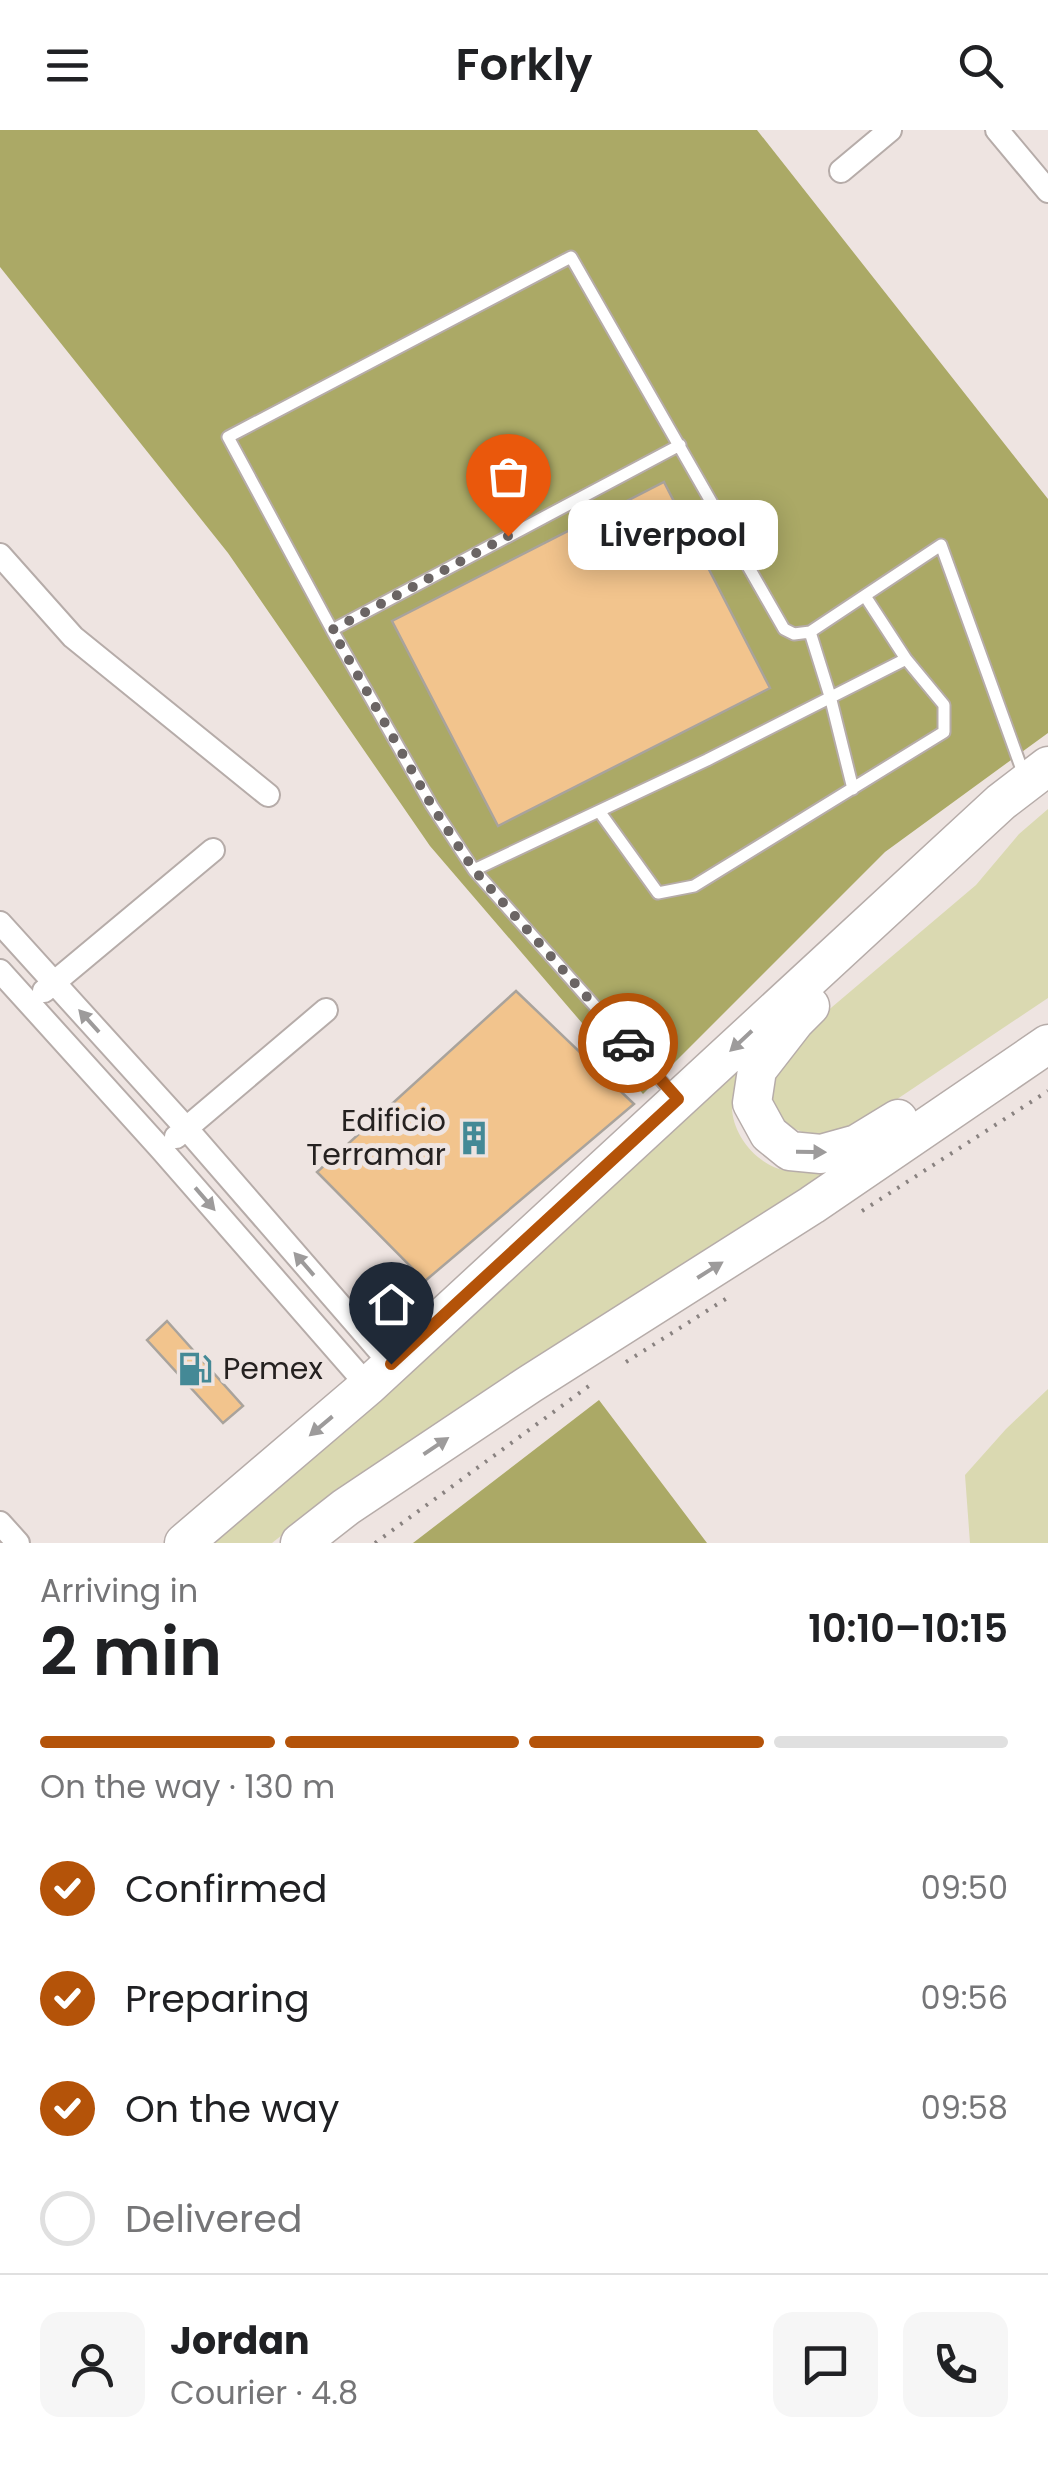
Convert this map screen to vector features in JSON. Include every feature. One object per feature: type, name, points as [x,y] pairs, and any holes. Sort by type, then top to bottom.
[{"type":"highway","points":[[1025,783],[984,842],[794,1021],[758,1070],[752,1104],[769,1134],[790,1151],[821,1154],[858,1144],[1017,1046],[1048,1040]]},
{"type":"highway","points":[[184,1543],[380,1375],[1025,783]]},
{"type":"highway","points":[[300,1543],[346,1506],[530,1384],[812,1205],[1048,1040]]},
{"type":"street","points":[[841,171],[890,130]]},
{"type":"street","points":[[997,130],[1048,191]]},
{"type":"street","points":[[0,555],[73,637],[268,795]]},
{"type":"street","points":[[30,1004],[213,850]]},
{"type":"street","points":[[0,923],[186,1128],[380,1375]]},
{"type":"street","points":[[0,970],[161,1149],[380,1375]]},
{"type":"street","points":[[161,1149],[326,1010]]},
{"type":"street","points":[[0,1522],[18,1543]]},
{"type":"lane","points":[[678,1099],[474,870],[432,806],[332,630],[228,437],[572,257],[784,629],[794,634],[810,632],[941,544],[1025,783]]},
{"type":"lane","points":[[332,630],[680,445]]},
{"type":"lane","points":[[599,811],[658,893],[694,886],[944,732],[944,705],[906,660],[865,596]]},
{"type":"lane","points":[[810,632],[853,789]]},
{"type":"lane","points":[[474,870],[906,660]]},
{"type":"path","points":[[852,1218],[1048,1090]]},
{"type":"path","points":[[614,1370],[738,1292]]},
{"type":"path","points":[[375,1543],[600,1378]]},
{"type":"green space","points":[[1048,809],[1048,998],[854,1128],[815,1137],[790,1127],[775,1112],[772,1076],[812,1024],[976,885],[1019,834]]},
{"type":"green space","points":[[743,1059],[732,1105],[736,1128],[749,1148],[778,1169],[807,1171],[836,1165],[272,1543],[212,1543],[302,1467],[670,1131]]},
{"type":"green space","points":[[1048,1389],[1048,1543],[970,1543],[965,1475]]},
{"type":"shaded area","points":[[0,130],[757,130],[1048,499],[1048,733],[885,852],[643,1094],[430,846],[228,553],[0,267]]},
{"type":"shaded area","points":[[599,1400],[707,1543],[413,1543]]},
{"type":"building","points":[[664,482],[770,688],[498,826],[392,621]]},
{"type":"building","name":"Edificio Terramar","points":[[516,991],[634,1104],[425,1281],[317,1172]]},
{"type":"building","points":[[167,1321],[243,1406],[223,1423],[147,1340]]},
{"type":"way so far","points":[[508,536],[332,630],[432,806],[474,870],[628,1043]]},
{"type":"place","name":"Liverpool","points":[[508,536]]},
{"type":"place","name":"Edificio Terramar","points":[[474,1138]]},
{"type":"place","name":"Pemex","points":[[195,1369]]},
{"type":"route","points":[[391,1364],[678,1099],[628,1043]]}]
